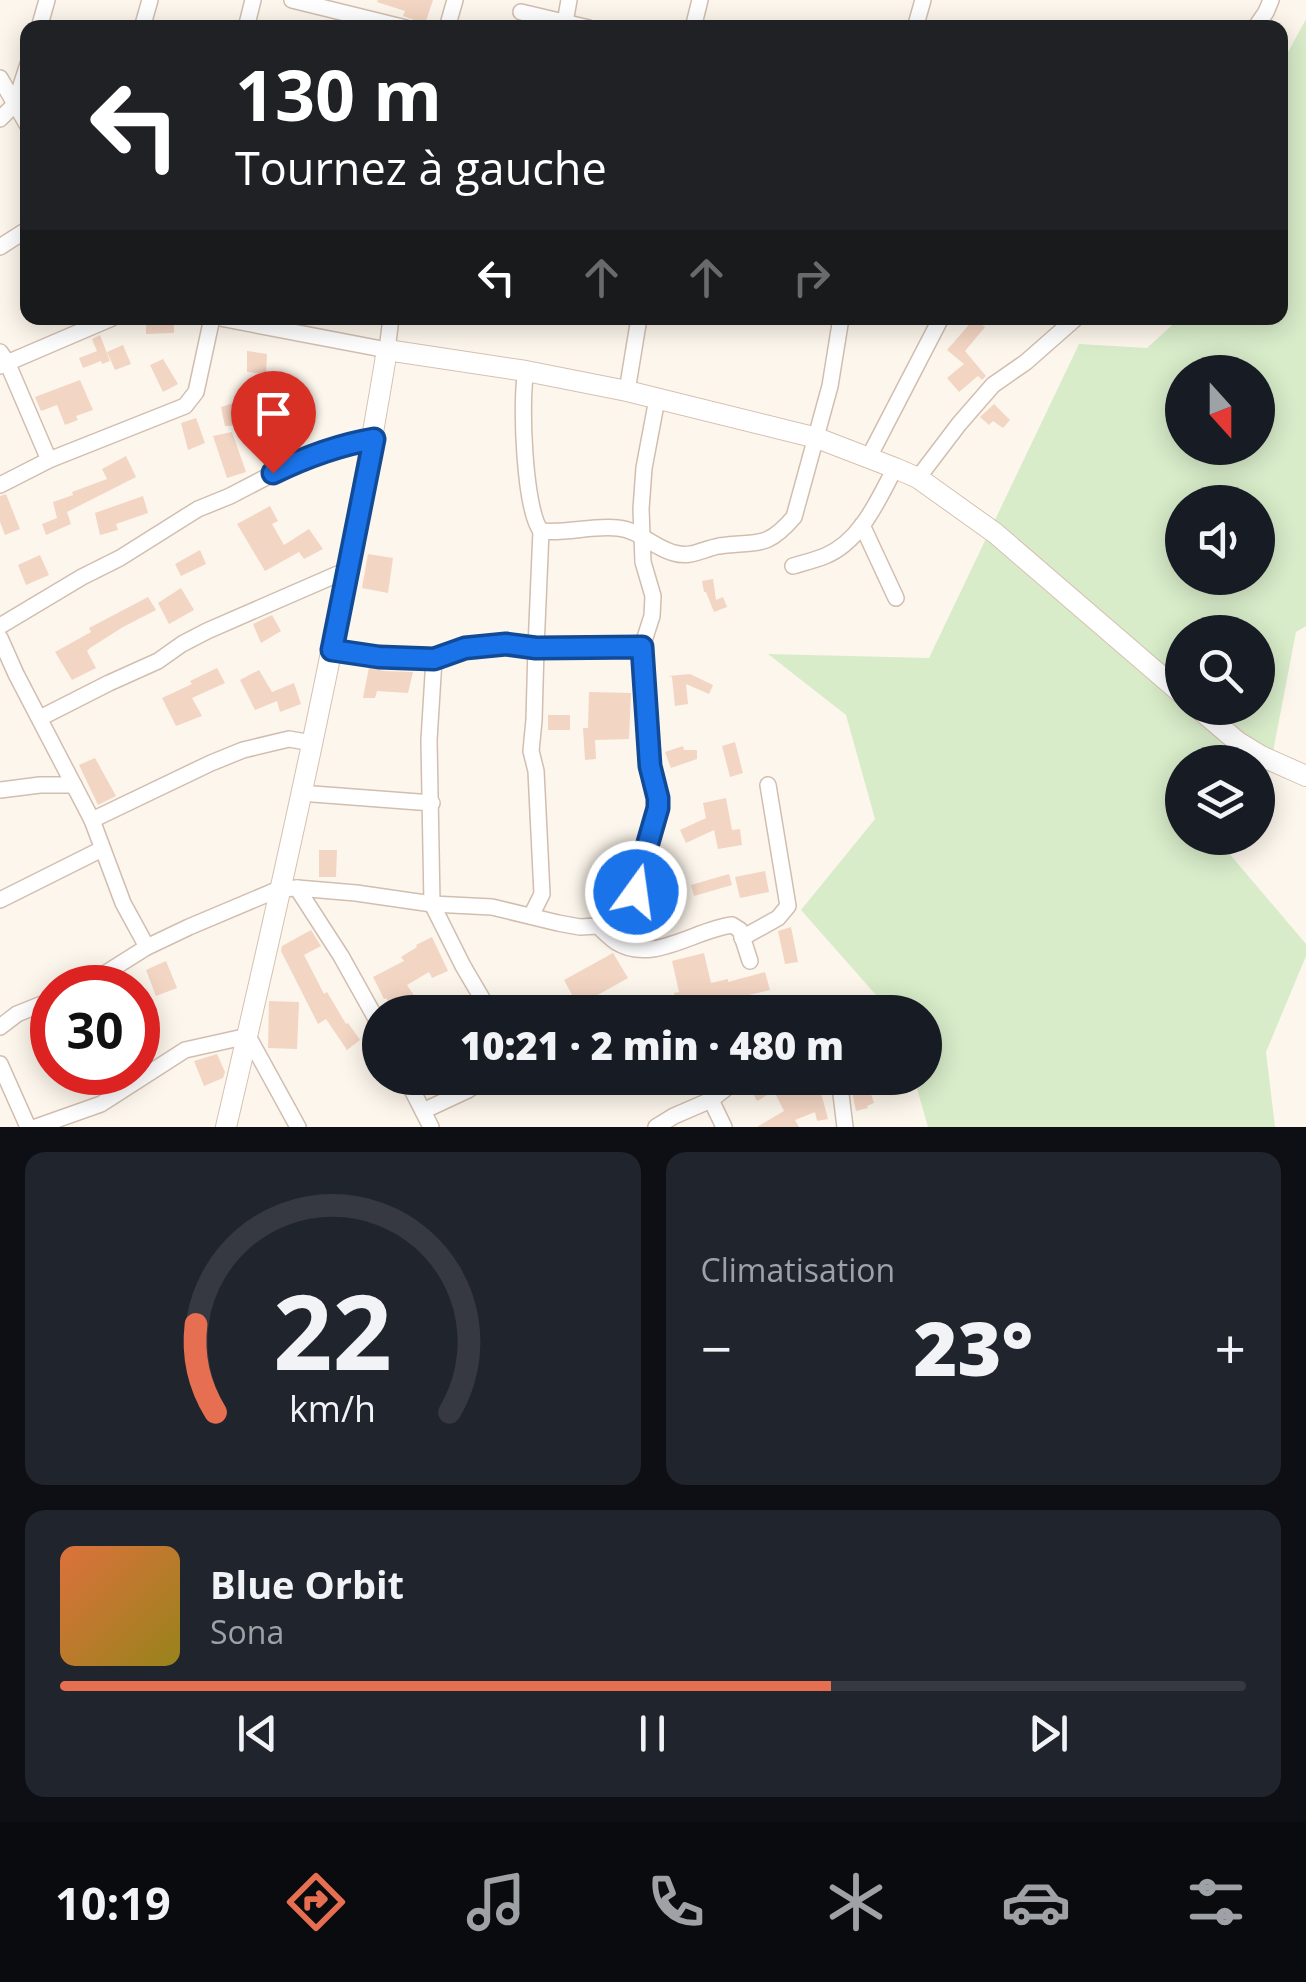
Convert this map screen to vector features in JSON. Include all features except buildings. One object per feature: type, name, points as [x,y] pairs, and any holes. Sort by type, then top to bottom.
[{"type":"street","points":[[292,0],[349,20]]},
{"type":"street","points":[[521,12],[550,20]]},
{"type":"street","points":[[0,78],[20,112]]},
{"type":"street","points":[[0,119],[15,104],[20,89]]},
{"type":"street","points":[[49,460],[2,360],[94,325]]},
{"type":"street","points":[[0,484],[49,460],[186,406],[196,392],[214,325]]},
{"type":"street","points":[[253,325],[526,370],[627,391],[816,438],[869,457],[918,478],[995,533],[1165,679]]},
{"type":"street","points":[[226,1127],[288,889],[300,793],[374,439],[390,325]]},
{"type":"street","points":[[627,391],[639,325]]},
{"type":"street","points":[[526,370],[525,441],[531,510],[537,527],[619,528],[676,554],[690,554],[714,547],[762,543],[794,517],[830,386],[840,325]]},
{"type":"street","points":[[869,457],[937,325]]},
{"type":"street","points":[[918,478],[993,385],[1068,325]]},
{"type":"street","points":[[118,965],[147,947],[288,889],[492,906],[580,927],[598,926],[631,903],[658,808],[650,766],[642,647],[650,626],[653,596],[643,562],[641,509],[656,398]]},
{"type":"street","points":[[0,626],[198,509],[302,458],[374,439]]},
{"type":"street","points":[[793,566],[828,555],[851,537],[870,516],[895,468]]},
{"type":"street","points":[[862,525],[896,598]]},
{"type":"street","points":[[531,916],[542,894],[536,771],[531,751],[541,530]]},
{"type":"street","points":[[40,718],[158,662],[207,630],[348,570]]},
{"type":"street","points":[[0,638],[8,676],[40,718],[92,820],[123,904],[147,947]]},
{"type":"street","points":[[332,650],[434,659],[465,648],[506,644],[536,648],[642,647]]},
{"type":"street","points":[[434,659],[430,740],[432,904],[480,995]]},
{"type":"street","points":[[1218,725],[1261,756],[1306,776]]},
{"type":"street","points":[[92,820],[243,750],[289,739],[312,743]]},
{"type":"street","points":[[0,790],[74,785]]},
{"type":"street","points":[[742,938],[778,918],[788,906],[768,785]]},
{"type":"street","points":[[300,793],[432,803]]},
{"type":"street","points":[[0,900],[102,849]]},
{"type":"street","points":[[288,889],[341,956],[363,995]]},
{"type":"street","points":[[598,926],[630,948],[660,947],[727,925],[737,926],[750,961]]},
{"type":"street","points":[[0,1027],[30,1009]]},
{"type":"street","points":[[1,1067],[32,1127],[100,1104],[186,1050],[248,1036]]},
{"type":"street","points":[[248,1036],[298,1127]]},
{"type":"street","points":[[415,1095],[431,1127]]},
{"type":"street","points":[[423,1111],[454,1095]]},
{"type":"street","points":[[656,1127],[717,1095]]},
{"type":"street","points":[[841,1095],[845,1127]]},
{"type":"street","points":[[711,1100],[724,1127]]},
{"type":"green space","points":[[1306,19],[1306,626],[1296,632],[1274,745],[1165,745],[1165,855],[1230,855],[1306,944],[1306,956],[1266,1052],[1275,1127],[928,1127],[919,1095],[942,1095],[942,995],[876,995],[801,910],[875,819],[846,715],[768,654],[929,658],[1079,344],[1147,348],[1172,325],[1288,325],[1288,52]]},
{"type":"route","points":[[273,473],[302,458],[374,439],[332,650],[434,659],[465,648],[506,644],[536,648],[642,647],[650,766],[658,808],[636,892]]}]
